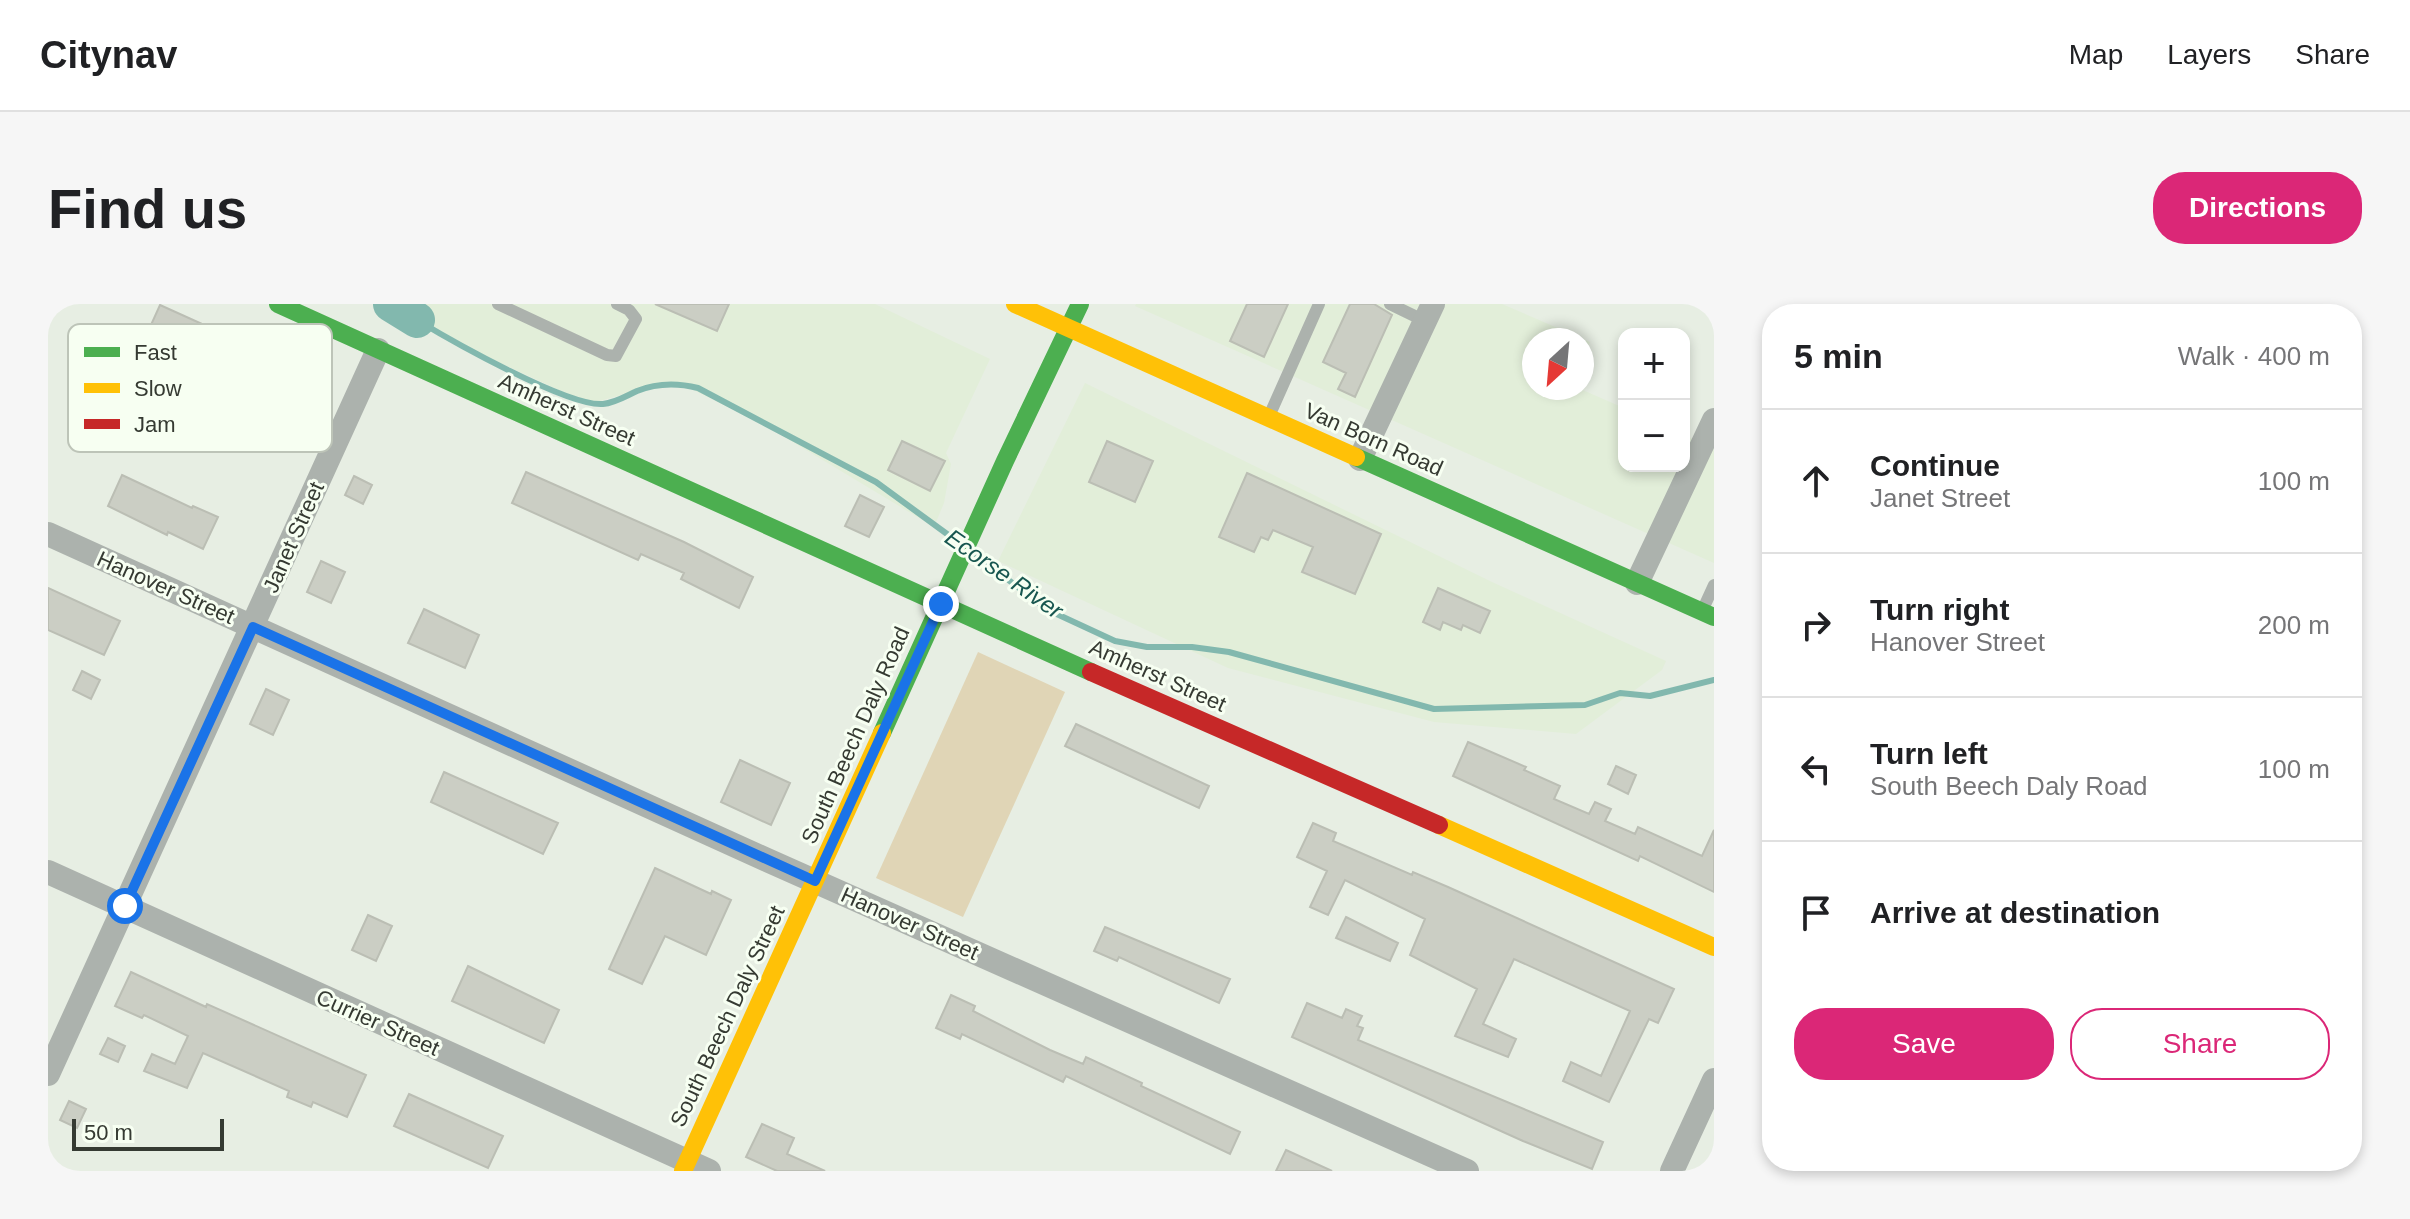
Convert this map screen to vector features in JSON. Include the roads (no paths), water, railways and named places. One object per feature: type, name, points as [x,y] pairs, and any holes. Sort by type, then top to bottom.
[{"type":"main road","name":"Amherst Street","points":[[278,304],[321,324]]},
{"type":"main road","name":"Van Born Road","points":[[1015,304],[1708,614]]},
{"type":"main road","name":"South Beech Daly Road","points":[[815,881],[1080,304]]},
{"type":"main road","name":"Amherst Street","points":[[332,329],[941,604],[1714,947]]},
{"type":"main road","name":"South Beech Daly Street","points":[[693,1168],[815,881]]},
{"type":"street","points":[[1360,459],[1429,312]]},
{"type":"street","name":"Janet Street","points":[[332,452],[378,350]]},
{"type":"street","points":[[1637,583],[1706,457],[1714,420]]},
{"type":"street","name":"Janet Street","points":[[48,1074],[332,452]]},
{"type":"street","name":"Hanover Street","points":[[48,534],[815,881],[1467,1171]]},
{"type":"street","name":"Currier Street","points":[[48,872],[693,1168]]},
{"type":"street","points":[[1672,1171],[1714,1080]]},
{"type":"lane","points":[[498,304],[607,355],[616,356],[636,319],[623,307]]},
{"type":"lane","points":[[1268,418],[1319,304]]},
{"type":"lane","points":[[1390,304],[1429,312]]},
{"type":"lane","points":[[1708,614],[1714,585]]},
{"type":"waterway","name":"Ecorse River","points":[[391,304],[417,320]]},
{"type":"waterway","name":"Ecorse River","points":[[417,320],[509,371],[586,402],[603,404],[660,385],[698,388],[876,482],[958,542]]},
{"type":"waterway","name":"Ecorse River","points":[[973,553],[1048,610],[1115,641],[1147,647],[1192,647],[1229,652],[1434,709],[1585,705],[1620,693],[1650,696],[1714,680]]}]
